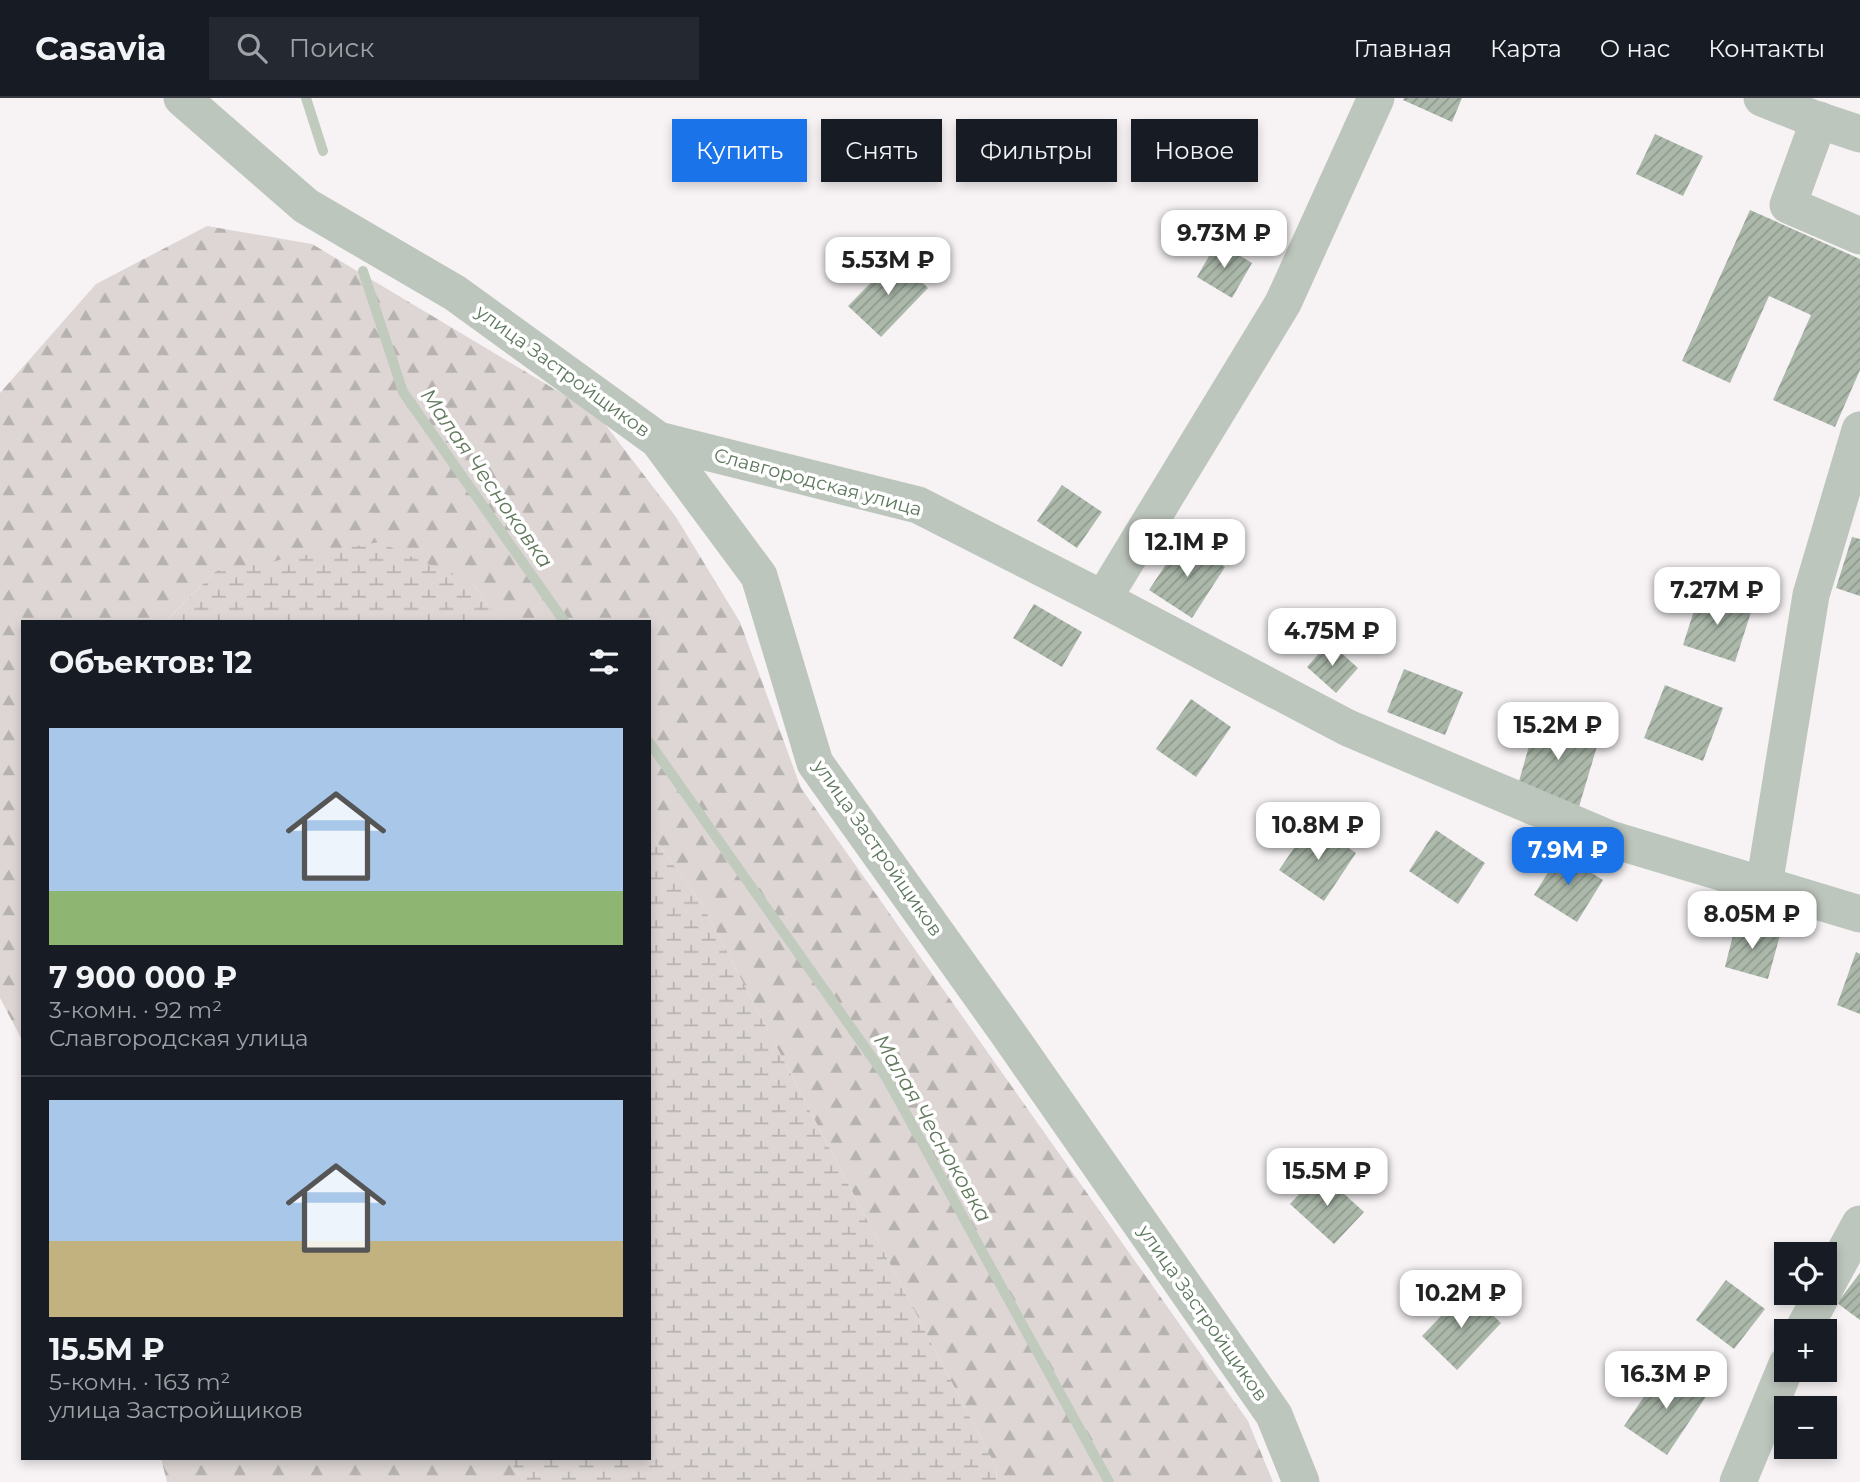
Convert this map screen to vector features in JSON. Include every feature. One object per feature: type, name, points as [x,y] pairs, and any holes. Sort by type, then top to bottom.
[{"type":"street","name":"улица Застройщиков","points":[[182,98],[306,206],[455,293],[658,440],[759,576],[815,763],[1007,1032],[1274,1415],[1301,1482]]},
{"type":"street","points":[[1102,599],[1283,303],[1376,98]]},
{"type":"street","points":[[1762,98],[1860,134]]},
{"type":"street","points":[[1819,120],[1788,205],[1860,236]]},
{"type":"street","points":[[1764,886],[1811,595],[1860,430]]},
{"type":"street","name":"Славгородская улица","points":[[658,440],[918,505],[1348,728],[1611,839],[1860,914]]},
{"type":"street","points":[[1837,1266],[1860,1224]]},
{"type":"street","points":[[1738,1482],[1780,1382]]},
{"type":"green space","points":[[207,226],[312,244],[598,415],[676,517],[740,622],[801,788],[1248,1421],[1273,1482],[996,1482],[997,1469],[703,906],[651,834],[651,620],[498,620],[473,584],[216,571],[167,620],[21,620],[21,1038],[0,998],[0,393],[96,284]]},
{"type":"green space","points":[[379,542],[473,584],[498,620],[167,620],[216,571]]},
{"type":"green space","points":[[651,834],[703,906],[997,1469],[996,1482],[524,1482],[509,1460],[651,1460]]},
{"type":"green space","points":[[162,1460],[509,1460],[524,1482],[167,1482]]},
{"type":"building","points":[[1462,98],[1452,122],[1403,100]]},
{"type":"building","points":[[1655,134],[1703,156],[1683,196],[1636,174]]},
{"type":"building","points":[[1750,210],[1860,259],[1860,370],[1835,427],[1773,400],[1811,315],[1769,296],[1730,383],[1682,361]]},
{"type":"building","points":[[1217,242],[1252,263],[1232,298],[1197,277]]},
{"type":"building","points":[[896,257],[928,288],[881,337],[848,306]]},
{"type":"building","points":[[1062,485],[1102,512],[1077,548],[1037,521]]},
{"type":"building","points":[[1852,537],[1860,539],[1860,596],[1836,588]]},
{"type":"building","points":[[1182,540],[1225,567],[1192,618],[1149,590]]},
{"type":"building","points":[[1700,592],[1752,609],[1735,662],[1683,645]]},
{"type":"building","points":[[1034,604],[1082,632],[1062,667],[1013,638]]},
{"type":"building","points":[[1329,642],[1358,668],[1336,693],[1307,667]]},
{"type":"building","points":[[1404,669],[1463,692],[1445,735],[1387,712]]},
{"type":"building","points":[[1665,685],[1723,708],[1703,761],[1644,738]]},
{"type":"building","points":[[1191,699],[1231,727],[1196,777],[1156,749]]},
{"type":"building","points":[[1538,714],[1601,733],[1578,810],[1516,792]]},
{"type":"building","points":[[1311,823],[1356,853],[1324,901],[1279,870]]},
{"type":"building","points":[[1436,830],[1485,863],[1458,904],[1409,871]]},
{"type":"building","points":[[1560,853],[1603,880],[1577,922],[1534,895]]},
{"type":"building","points":[[1736,923],[1780,935],[1768,979],[1725,967]]},
{"type":"building","points":[[1856,952],[1860,954],[1860,1014],[1837,1005]]},
{"type":"building","points":[[1320,1172],[1364,1212],[1334,1244],[1290,1204]]},
{"type":"building","points":[[1860,1273],[1860,1320],[1837,1303]]},
{"type":"building","points":[[1726,1280],[1765,1309],[1734,1349],[1696,1320]]},
{"type":"building","points":[[1466,1290],[1501,1323],[1457,1370],[1422,1336]]},
{"type":"building","points":[[1665,1366],[1707,1395],[1667,1455],[1624,1426]]},
{"type":"waterway","name":"Малая Чесноковка","points":[[306,98],[323,151]]},
{"type":"waterway","name":"Малая Чесноковка","points":[[363,271],[403,392],[563,620]]},
{"type":"waterway","name":"Малая Чесноковка","points":[[651,745],[886,1077],[1109,1482]]}]
